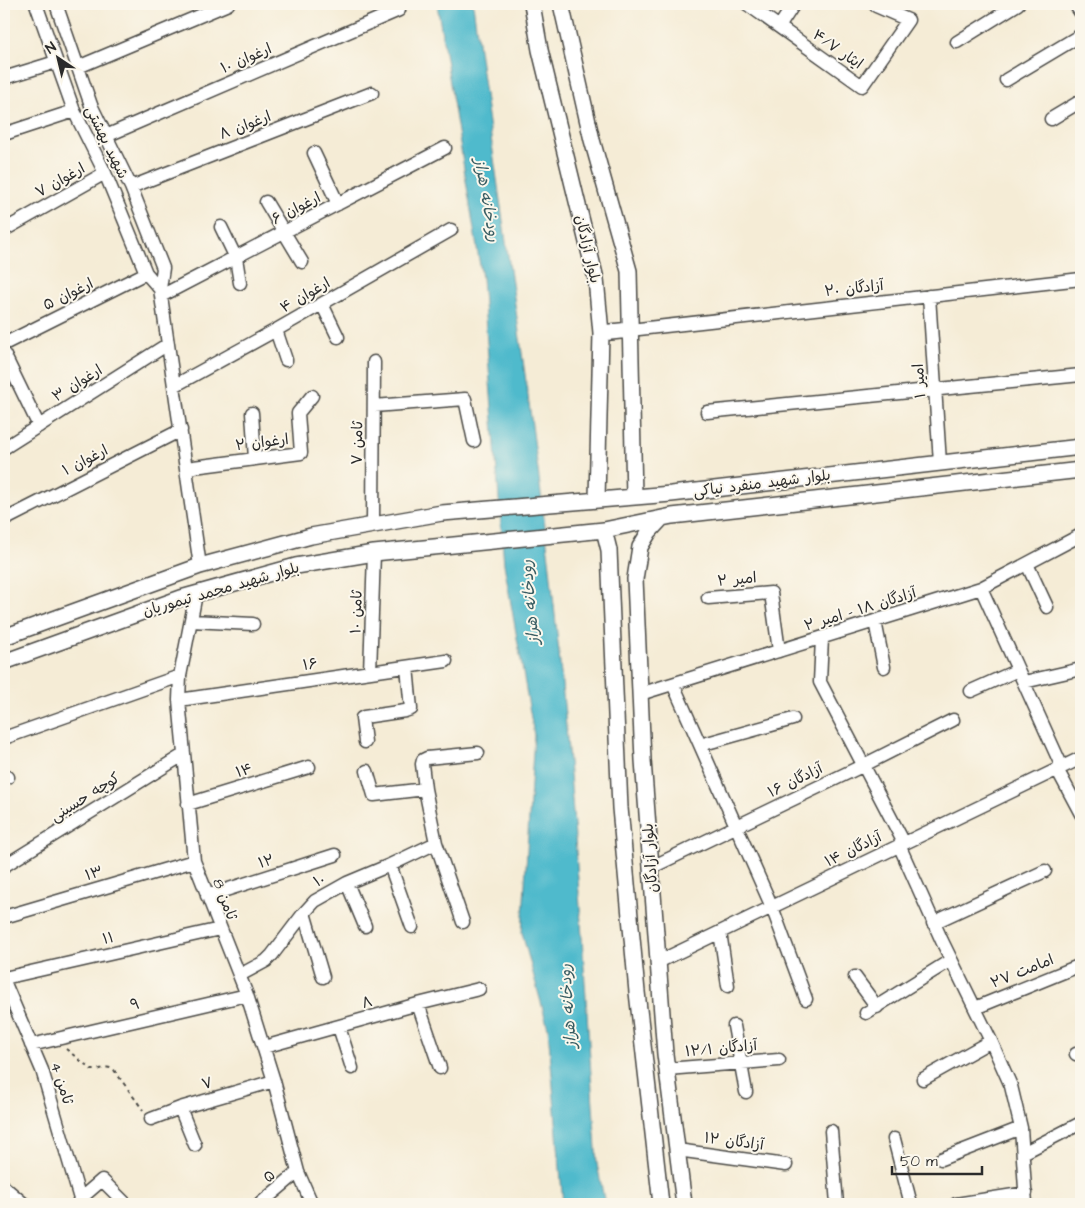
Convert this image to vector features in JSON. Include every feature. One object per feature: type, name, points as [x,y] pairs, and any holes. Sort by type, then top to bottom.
[{"type":"main road","name":"بلوار آزادگان","points":[[532,4],[540,50],[596,279],[601,334],[597,500]]},
{"type":"main road","points":[[561,4],[592,140],[629,271],[634,497]]},
{"type":"main road","points":[[601,334],[630,330]]},
{"type":"main road","name":"بلوار شهید منفرد نیاکی","points":[[442,513],[634,497],[1081,447]]},
{"type":"main road","name":"بلوار شهید منفرد نیاکی","points":[[446,544],[604,530],[662,518],[1081,470]]},
{"type":"main road","points":[[849,474],[843,483],[844,488],[852,496]]},
{"type":"main road","points":[[810,478],[817,486],[817,491],[810,501]]},
{"type":"main road","name":"بلوار شهید محمد تیموریان","points":[[4,637],[200,566],[311,536],[442,513]]},
{"type":"main road","name":"بلوار آزادگان","points":[[662,518],[649,532],[640,547],[634,579],[650,868],[667,1069],[684,1204]]},
{"type":"main road","points":[[373,526],[374,553]]},
{"type":"main road","points":[[351,529],[351,556]]},
{"type":"main road","name":"بلوار آزادگان","points":[[604,530],[609,550],[620,808],[637,992],[661,1204]]},
{"type":"main road","name":"بلوار شهید محمد تیموریان","points":[[7,659],[196,594],[296,566],[351,556],[446,544]]},
{"type":"main road","points":[[618,775],[644,770]]},
{"type":"street","name":"شهید بهشتی","points":[[36,4],[74,111],[105,173],[146,273],[161,292]]},
{"type":"street","name":"شهید بهشتی","points":[[56,4],[91,105],[131,187],[164,268],[161,292],[200,566]]},
{"type":"street","points":[[78,67],[228,4]]},
{"type":"street","name":"ایثار ۴/۷","points":[[747,4],[862,86],[908,20],[876,6]]},
{"type":"street","points":[[779,27],[794,4]]},
{"type":"street","points":[[957,42],[1018,4]]},
{"type":"street","name":"ارغوان ۱۰","points":[[106,136],[399,10]]},
{"type":"street","points":[[1006,80],[1081,35]]},
{"type":"street","points":[[4,78],[56,62]]},
{"type":"street","name":"ارغوان ۸","points":[[131,187],[372,93]]},
{"type":"street","points":[[1051,119],[1081,101]]},
{"type":"street","points":[[4,134],[74,111]]},
{"type":"street","name":"ارغوان ۶","points":[[161,292],[236,258],[445,148]]},
{"type":"street","points":[[314,153],[338,204]]},
{"type":"street","name":"ارغوان ۷","points":[[4,230],[105,173]]},
{"type":"street","points":[[266,202],[302,262]]},
{"type":"street","points":[[221,227],[236,258],[240,283]]},
{"type":"street","name":"ارغوان ۴","points":[[174,386],[451,230]]},
{"type":"street","name":"ارغوان ۵","points":[[4,344],[146,273]]},
{"type":"street","name":"آزادگان ۲۰","points":[[630,330],[1081,279]]},
{"type":"street","name":"امیر ۱","points":[[929,296],[940,463]]},
{"type":"street","points":[[322,304],[338,337]]},
{"type":"street","points":[[276,330],[286,360]]},
{"type":"street","name":"ارغوان ۳","points":[[4,448],[168,344]]},
{"type":"street","points":[[4,354],[39,426]]},
{"type":"street","name":"ثامن ۷","points":[[373,526],[374,362]]},
{"type":"street","points":[[707,412],[1081,375]]},
{"type":"street","name":"ارغوان ۲","points":[[186,468],[301,453],[298,413],[312,396]]},
{"type":"street","points":[[374,406],[466,399],[474,441]]},
{"type":"street","points":[[252,413],[255,459]]},
{"type":"street","name":"ارغوان ۱","points":[[4,520],[181,430]]},
{"type":"street","name":"آزادگان ۱۸ - امیر ۲","points":[[640,694],[981,588],[1081,535]]},
{"type":"street","name":"ثامن ۱۰","points":[[370,672],[374,553]]},
{"type":"street","points":[[1027,564],[1047,606]]},
{"type":"street","points":[[981,588],[1024,682],[1059,768],[1081,814]]},
{"type":"street","name":"امیر ۲","points":[[708,598],[771,592],[779,651]]},
{"type":"street","name":"ثامن 8","points":[[196,594],[180,676],[179,700],[194,862],[247,995],[274,1081],[298,1172],[312,1204]]},
{"type":"street","points":[[192,621],[253,624]]},
{"type":"street","points":[[875,621],[884,667]]},
{"type":"street","points":[[822,638],[820,682],[864,765],[902,844],[933,923],[1012,1086],[1021,1128],[1026,1199],[956,1204]]},
{"type":"street","name":"۱۶","points":[[179,700],[446,661]]},
{"type":"street","points":[[365,742],[362,718],[364,716],[405,712],[411,709],[407,667]]},
{"type":"street","points":[[1024,682],[1081,668]]},
{"type":"street","points":[[971,691],[1018,670]]},
{"type":"street","points":[[4,738],[180,676]]},
{"type":"street","points":[[673,684],[772,907],[806,999]]},
{"type":"street","points":[[700,745],[794,719]]},
{"type":"street","name":"آزادگان ۱۶","points":[[650,868],[953,720]]},
{"type":"street","points":[[463,922],[436,843],[422,764],[423,760],[427,758],[478,753]]},
{"type":"street","name":"کوچه حسینی","points":[[4,866],[183,755]]},
{"type":"street","name":"آزادگان ۱۴","points":[[658,962],[1081,758]]},
{"type":"street","name":"۱۴","points":[[188,804],[309,767]]},
{"type":"street","points":[[367,771],[374,795],[425,789]]},
{"type":"street","name":"۱۰","points":[[240,975],[272,955],[315,901],[347,883],[436,843]]},
{"type":"street","name":"۱۲","points":[[207,896],[336,855]]},
{"type":"street","name":"۱۳","points":[[4,917],[194,862]]},
{"type":"street","points":[[390,865],[412,927]]},
{"type":"street","points":[[933,923],[1045,871]]},
{"type":"street","points":[[347,883],[365,926]]},
{"type":"street","points":[[304,913],[323,977]]},
{"type":"street","name":"۱۱","points":[[4,979],[220,929]]},
{"type":"street","points":[[720,932],[728,986]]},
{"type":"street","points":[[855,977],[872,1010],[951,960]]},
{"type":"street","name":"امامت ۲۷","points":[[975,1008],[1081,965]]},
{"type":"street","name":"ثامن 4","points":[[4,979],[42,1070],[81,1202]]},
{"type":"street","name":"۸","points":[[264,1047],[479,989]]},
{"type":"street","name":"۹","points":[[31,1045],[247,995]]},
{"type":"street","points":[[418,1004],[440,1068]]},
{"type":"street","points":[[734,1026],[746,1092]]},
{"type":"street","points":[[339,1027],[352,1068]]},
{"type":"street","points":[[923,1079],[991,1041]]},
{"type":"street","name":"آزادگان ۱۲/۱","points":[[667,1069],[779,1060]]},
{"type":"street","name":"۷","points":[[151,1119],[180,1108],[274,1081]]},
{"type":"street","points":[[180,1108],[195,1144]]},
{"type":"street","points":[[1023,1153],[1081,1123]]},
{"type":"street","points":[[941,1159],[1021,1128]]},
{"type":"street","points":[[831,1131],[837,1204]]},
{"type":"street","points":[[894,1139],[912,1204]]},
{"type":"street","name":"آزادگان ۱۲","points":[[677,1150],[786,1165]]},
{"type":"street","name":"۵","points":[[260,1204],[298,1172]]},
{"type":"street","points":[[81,1202],[102,1180],[126,1204]]},
{"type":"street","points":[[4,1187],[24,1204]]},
{"type":"path","points":[[54,1039],[92,1070],[111,1067],[151,1119]]},
{"type":"water","name":"رودخانه هراز","points":[[437,4],[473,4],[529,403],[540,483],[564,708],[575,839],[597,1164],[605,1204],[563,1204],[548,1028],[522,933],[534,735],[504,564],[482,278]]}]
